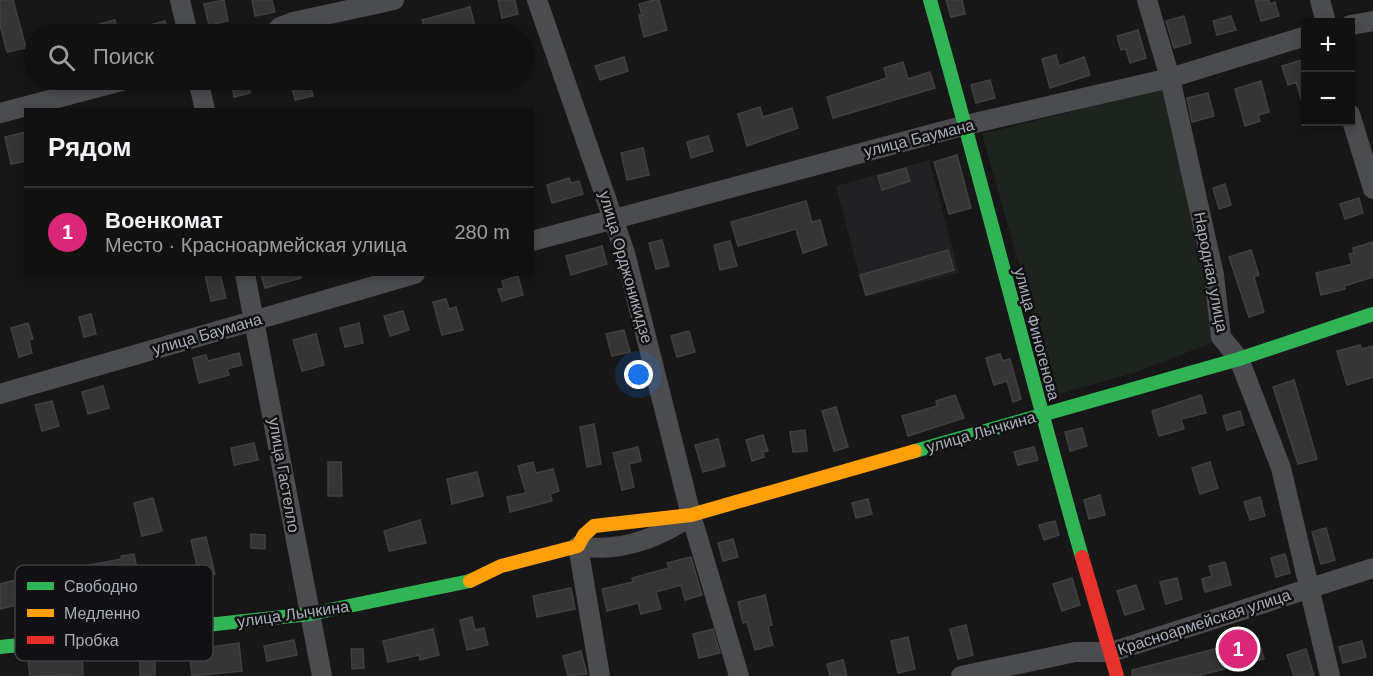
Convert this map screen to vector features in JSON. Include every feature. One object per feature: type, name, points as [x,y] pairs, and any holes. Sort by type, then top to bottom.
[{"type":"street","points":[[180,0],[186,24]]},
{"type":"street","points":[[288,24],[394,0]]},
{"type":"street","name":"улица Орджоникидзе","points":[[537,0],[614,217],[692,515],[739,676]]},
{"type":"street","name":"улица Финогенова","points":[[930,0],[966,125],[1041,415],[1117,676]]},
{"type":"street","name":"Народная улица","points":[[1147,0],[1170,78],[1214,275],[1221,337],[1239,359],[1281,468],[1330,676]]},
{"type":"street","points":[[1320,0],[1325,18]]},
{"type":"street","points":[[1355,24],[1373,21]]},
{"type":"street","name":"улица Баумана","points":[[534,240],[614,217],[966,125],[1170,78],[1301,37]]},
{"type":"street","points":[[0,113],[87,90]]},
{"type":"street","points":[[200,90],[205,108]]},
{"type":"street","points":[[1354,126],[1373,189]]},
{"type":"street","name":"улица Гастелло","points":[[245,276],[256,320],[322,676]]},
{"type":"street","name":"улица Баумана","points":[[0,394],[408,276]]},
{"type":"street","name":"улица Лычкина","points":[[213,624],[310,614],[467,583],[501,566],[578,546],[608,548],[641,542],[670,530],[692,515],[1239,359],[1373,314]]},
{"type":"street","points":[[578,546],[600,676]]},
{"type":"street","name":"Красноармейская улица","points":[[962,676],[1075,652],[1111,652],[1373,568]]},
{"type":"street","name":"улица Лычкина","points":[[0,647],[15,645]]},
{"type":"shaded area","points":[[1165,88],[1216,341],[1137,372],[1056,395],[982,134]]},
{"type":"shaded area","points":[[929,160],[959,273],[865,297],[836,186]]},
{"type":"building","points":[[0,0],[13,0],[24,48],[7,52],[0,25]]},
{"type":"building","points":[[224,0],[228,21],[209,24],[204,4]]},
{"type":"building","points":[[252,0],[272,0],[275,12],[255,16]]},
{"type":"building","points":[[498,0],[515,0],[518,14],[502,18]]},
{"type":"building","points":[[659,0],[667,30],[644,37],[639,4]]},
{"type":"building","points":[[946,0],[962,0],[965,14],[951,17]]},
{"type":"building","points":[[1255,0],[1269,0],[1270,4],[1275,2],[1279,16],[1261,21]]},
{"type":"building","points":[[470,7],[474,24],[423,24],[422,20]]},
{"type":"building","points":[[1184,16],[1191,43],[1174,48],[1166,21]]},
{"type":"building","points":[[1231,16],[1236,30],[1217,35],[1213,21]]},
{"type":"building","points":[[115,20],[116,24],[99,24]]},
{"type":"building","points":[[1138,30],[1146,58],[1130,63],[1126,49],[1121,50],[1117,36]]},
{"type":"building","points":[[1056,55],[1059,66],[1084,57],[1090,75],[1050,88],[1042,59]]},
{"type":"building","points":[[624,57],[628,71],[600,80],[595,66]]},
{"type":"building","points":[[1301,60],[1301,98],[1296,82],[1288,85],[1282,66]]},
{"type":"building","points":[[903,62],[908,79],[930,72],[935,88],[833,118],[827,97],[887,78],[884,68]]},
{"type":"building","points":[[990,80],[995,98],[976,103],[971,85]]},
{"type":"building","points":[[1261,81],[1269,112],[1258,115],[1260,121],[1245,126],[1235,89]]},
{"type":"building","points":[[233,90],[249,90],[250,93],[234,97]]},
{"type":"building","points":[[292,90],[312,90],[313,96],[295,100]]},
{"type":"building","points":[[1208,93],[1214,116],[1192,122],[1187,98]]},
{"type":"building","points":[[760,107],[763,117],[792,108],[798,128],[747,146],[738,114]]},
{"type":"building","points":[[24,132],[24,161],[11,164],[5,137]]},
{"type":"building","points":[[708,136],[713,151],[691,158],[687,142]]},
{"type":"building","points":[[643,148],[649,175],[627,180],[621,153]]},
{"type":"building","points":[[957,155],[971,208],[949,214],[934,162]]},
{"type":"building","points":[[906,168],[910,181],[882,190],[878,176]]},
{"type":"building","points":[[569,178],[571,183],[579,181],[583,194],[552,203],[547,185]]},
{"type":"building","points":[[1225,184],[1231,205],[1219,209],[1213,188]]},
{"type":"building","points":[[1359,198],[1363,213],[1345,219],[1340,204]]},
{"type":"building","points":[[806,201],[812,222],[820,220],[827,245],[803,253],[796,229],[738,246],[731,222]]},
{"type":"building","points":[[662,240],[669,266],[656,269],[649,243]]},
{"type":"building","points":[[730,241],[737,266],[720,270],[714,245]]},
{"type":"building","points":[[1373,242],[1373,277],[1344,286],[1345,289],[1321,295],[1316,273],[1352,264],[1349,254],[1354,253],[1353,248]]},
{"type":"building","points":[[602,246],[607,264],[571,275],[566,256]]},
{"type":"building","points":[[948,250],[954,270],[866,295],[860,275]]},
{"type":"building","points":[[1251,250],[1259,275],[1254,277],[1264,312],[1249,317],[1229,257]]},
{"type":"building","points":[[205,276],[220,276],[226,298],[211,301]]},
{"type":"building","points":[[262,276],[300,276],[301,278],[265,288]]},
{"type":"building","points":[[518,276],[523,295],[502,301],[498,289],[504,288],[502,281]]},
{"type":"building","points":[[446,299],[449,309],[456,307],[463,330],[442,335],[433,302]]},
{"type":"building","points":[[403,311],[409,330],[390,336],[384,316]]},
{"type":"building","points":[[91,314],[96,334],[84,337],[79,317]]},
{"type":"building","points":[[28,323],[33,339],[29,340],[32,353],[19,357],[11,328]]},
{"type":"building","points":[[359,323],[363,343],[345,347],[340,328]]},
{"type":"building","points":[[624,330],[630,352],[612,356],[606,334]]},
{"type":"building","points":[[689,331],[695,352],[677,357],[671,336]]},
{"type":"building","points":[[316,334],[324,365],[302,371],[293,340]]},
{"type":"building","points":[[1360,345],[1362,349],[1373,346],[1373,377],[1347,385],[1337,351]]},
{"type":"building","points":[[239,353],[242,365],[227,369],[229,375],[199,383],[193,358],[206,355],[208,361]]},
{"type":"building","points":[[1000,354],[1003,361],[1010,359],[1021,399],[1013,402],[1007,381],[994,385],[986,358]]},
{"type":"building","points":[[1294,380],[1317,459],[1298,464],[1273,387]]},
{"type":"building","points":[[103,386],[109,408],[88,414],[82,392]]},
{"type":"building","points":[[955,395],[964,418],[908,436],[902,416],[937,406],[936,401]]},
{"type":"building","points":[[1201,395],[1206,413],[1181,419],[1184,429],[1159,436],[1152,411]]},
{"type":"building","points":[[52,401],[59,426],[42,431],[35,405]]},
{"type":"building","points":[[836,407],[848,447],[834,451],[822,411]]},
{"type":"building","points":[[1240,411],[1244,425],[1227,430],[1223,416]]},
{"type":"building","points":[[594,424],[601,464],[587,467],[580,427]]},
{"type":"building","points":[[1082,428],[1087,446],[1070,451],[1065,432]]},
{"type":"building","points":[[805,430],[807,451],[793,452],[790,432]]},
{"type":"building","points":[[763,435],[768,451],[763,452],[764,457],[752,461],[746,440]]},
{"type":"building","points":[[718,439],[725,466],[703,472],[695,445]]},
{"type":"building","points":[[254,443],[258,460],[234,465],[231,448]]},
{"type":"building","points":[[638,447],[641,461],[629,464],[634,487],[622,490],[613,453]]},
{"type":"building","points":[[1034,447],[1038,460],[1018,465],[1014,452]]},
{"type":"building","points":[[328,462],[341,462],[342,496],[328,496]]},
{"type":"building","points":[[533,462],[536,473],[553,469],[559,491],[550,494],[552,501],[510,512],[507,497],[526,493],[518,466]]},
{"type":"building","points":[[1210,462],[1218,488],[1200,494],[1192,468]]},
{"type":"building","points":[[477,472],[483,496],[452,504],[447,479]]},
{"type":"building","points":[[1100,495],[1105,515],[1089,519],[1084,500]]},
{"type":"building","points":[[1260,497],[1265,516],[1250,520],[1244,502]]},
{"type":"building","points":[[153,498],[162,531],[142,536],[134,503]]},
{"type":"building","points":[[868,499],[872,514],[856,518],[852,503]]},
{"type":"building","points":[[420,520],[426,543],[389,551],[384,531]]},
{"type":"building","points":[[1055,521],[1059,535],[1044,540],[1039,525]]},
{"type":"building","points":[[1326,528],[1335,560],[1321,564],[1312,532]]},
{"type":"building","points":[[251,534],[265,535],[265,549],[251,548]]},
{"type":"building","points":[[206,537],[213,565],[197,565],[191,540]]},
{"type":"building","points":[[733,539],[738,557],[723,561],[718,543]]},
{"type":"building","points":[[134,554],[136,565],[89,565],[122,559],[121,556]]},
{"type":"building","points":[[1285,554],[1290,573],[1276,577],[1271,558]]},
{"type":"building","points":[[691,557],[702,595],[685,600],[681,585],[656,592],[661,609],[641,614],[638,603],[607,611],[602,589],[633,582],[632,578],[669,568],[667,563]]},
{"type":"building","points":[[1225,562],[1231,585],[1205,592],[1202,579],[1212,576],[1209,566]]},
{"type":"building","points":[[1072,578],[1080,605],[1062,611],[1053,584]]},
{"type":"building","points":[[1177,578],[1182,599],[1166,604],[1160,582]]},
{"type":"building","points":[[15,580],[15,605],[0,609],[0,584]]},
{"type":"building","points":[[1136,585],[1144,609],[1125,615],[1117,591]]},
{"type":"building","points":[[571,588],[575,609],[537,617],[533,596]]},
{"type":"building","points":[[765,595],[772,625],[768,626],[773,645],[755,650],[747,622],[743,623],[738,602]]},
{"type":"building","points":[[472,617],[475,630],[484,628],[488,645],[467,650],[460,620]]},
{"type":"building","points":[[966,625],[973,655],[958,659],[950,629]]},
{"type":"building","points":[[433,629],[439,655],[420,660],[419,655],[388,662],[383,641]]},
{"type":"building","points":[[713,629],[720,653],[699,658],[693,634]]},
{"type":"building","points":[[908,637],[915,669],[898,673],[891,641]]},
{"type":"building","points":[[1258,638],[1264,659],[1197,676],[1132,676],[1132,670]]},
{"type":"building","points":[[294,640],[297,655],[267,661],[264,646]]},
{"type":"building","points":[[1362,641],[1366,657],[1343,663],[1339,647]]},
{"type":"building","points":[[239,643],[242,671],[192,676],[190,661],[213,661],[213,647]]},
{"type":"building","points":[[351,649],[363,649],[364,668],[352,669]]},
{"type":"building","points":[[1306,649],[1314,676],[1294,676],[1287,655]]},
{"type":"building","points":[[581,651],[587,674],[568,676],[563,656]]},
{"type":"building","points":[[843,660],[847,676],[830,676],[827,664]]},
{"type":"building","points":[[28,661],[82,661],[83,675],[30,676]]},
{"type":"building","points":[[140,661],[155,661],[155,676],[140,676]]},
{"type":"traffic: fast","points":[[930,0],[1082,557]]},
{"type":"traffic: fast","points":[[915,451],[1239,359],[1373,314]]},
{"type":"traffic: fast","points":[[213,624],[310,614],[470,581]]},
{"type":"traffic: fast","points":[[0,647],[15,645]]},
{"type":"traffic: slow","points":[[470,581],[501,566],[578,546],[584,535],[594,526],[691,515],[915,451]]},
{"type":"traffic: jam","points":[[1082,557],[1117,676]]},
{"type":"place","name":"Военкомат","points":[[1238,649]]}]
